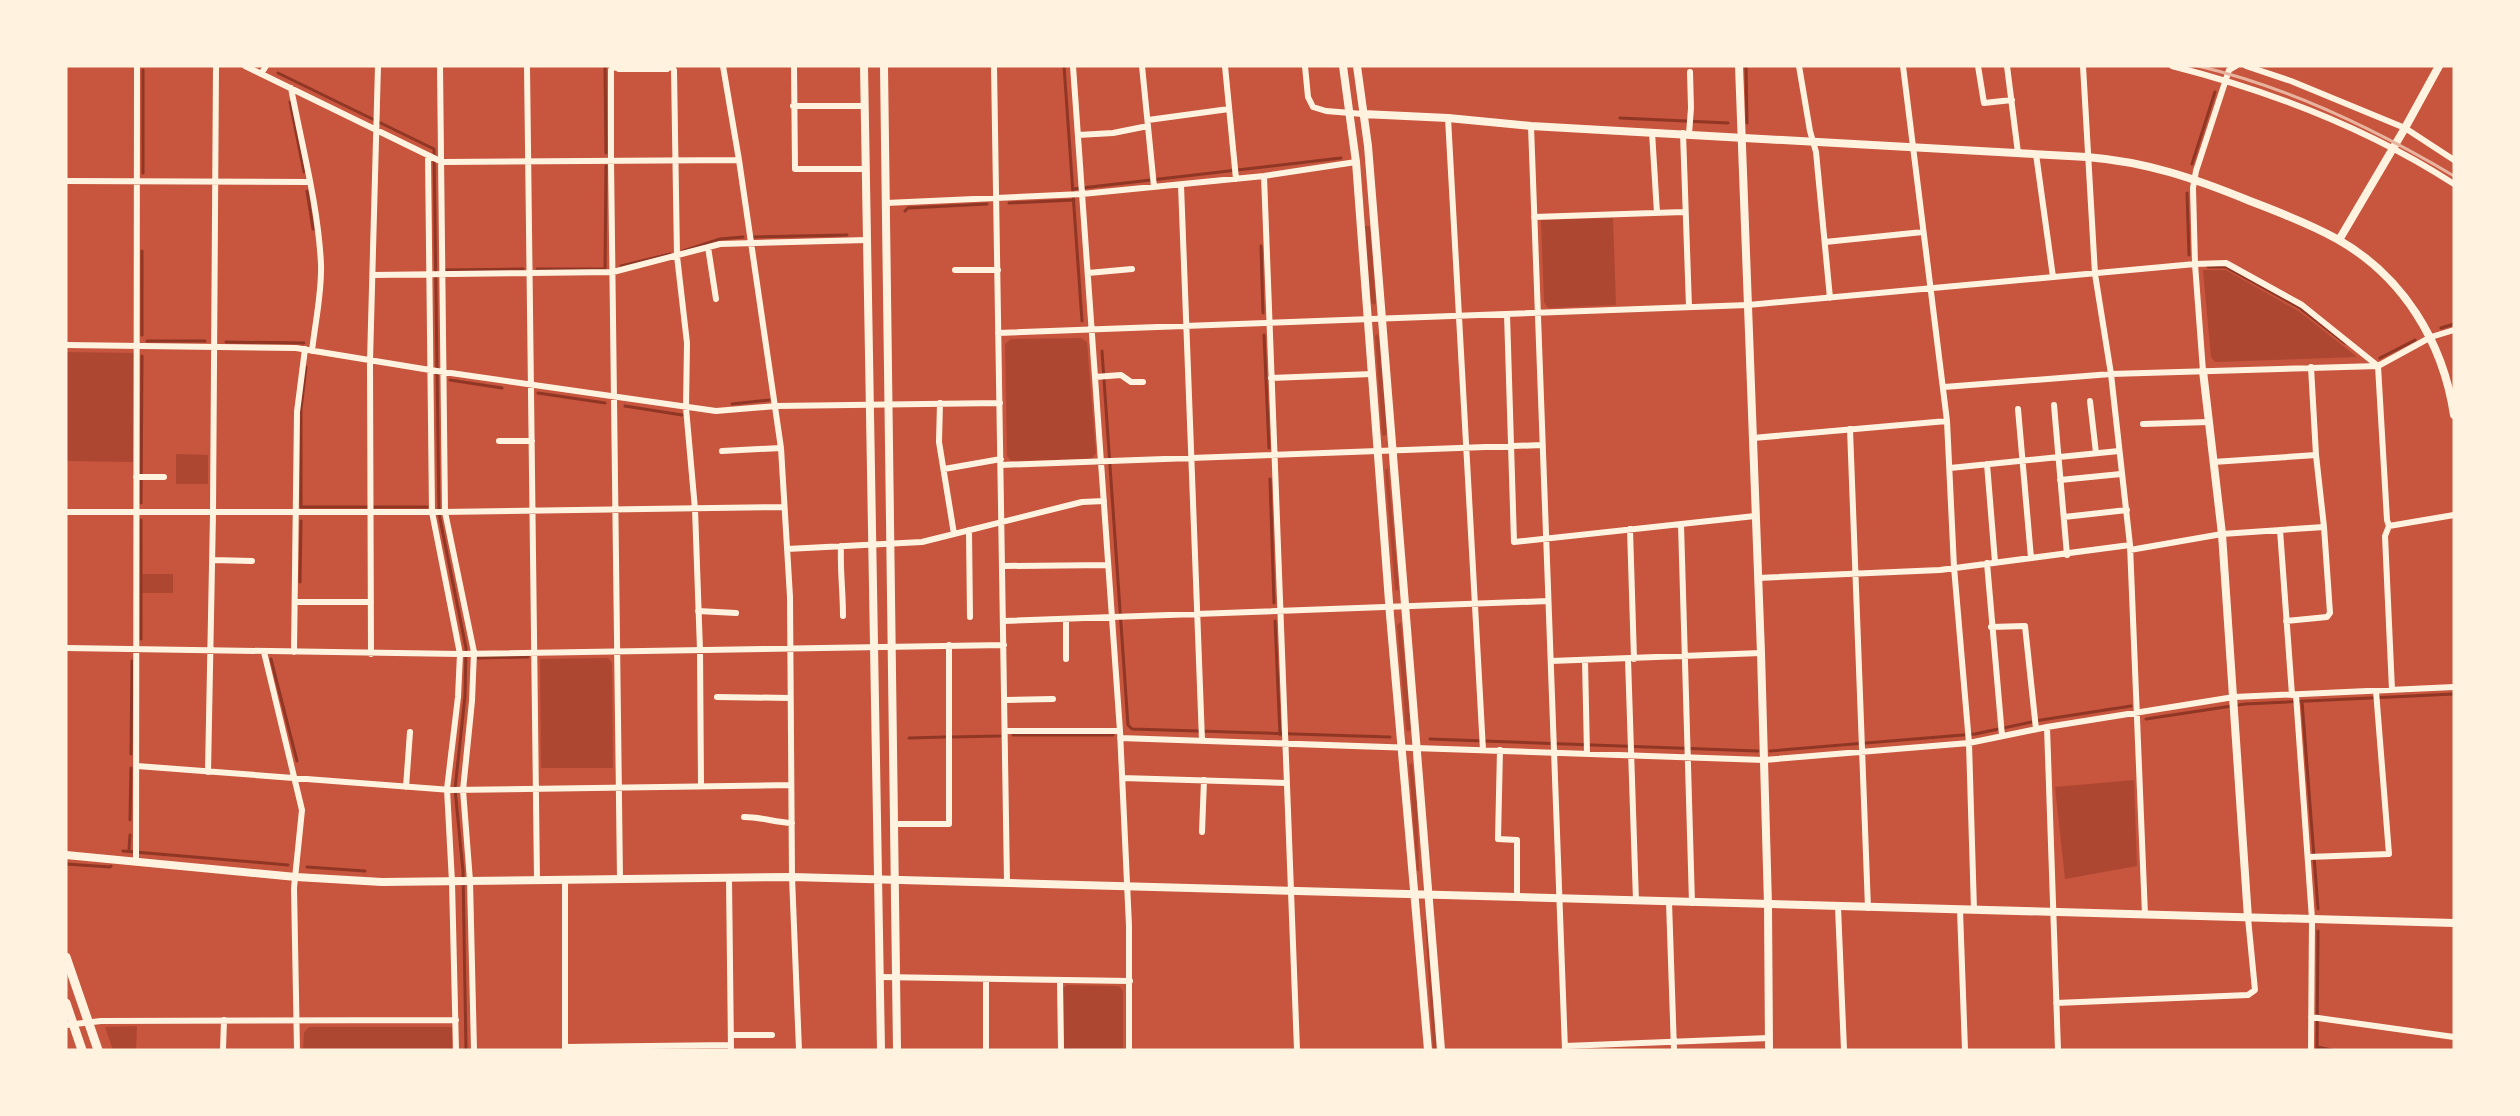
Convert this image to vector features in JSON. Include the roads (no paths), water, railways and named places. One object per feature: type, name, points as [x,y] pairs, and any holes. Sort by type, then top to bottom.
[{"type":"main road","points":[[1739,66],[1761,653],[1768,905],[1769,1050]]},
{"type":"main road","points":[[66,957],[98,1050]]},
{"type":"main road","points":[[66,1003],[69,1024],[82,1050]]},
{"type":"street","points":[[136,854],[136,512],[139,477],[137,66]]},
{"type":"street","points":[[208,772],[213,560],[216,66]]},
{"type":"street","points":[[245,66],[377,128],[440,161],[739,160]]},
{"type":"street","points":[[261,74],[266,66]]},
{"type":"street","points":[[371,654],[370,361],[378,66]]},
{"type":"street","points":[[440,66],[441,274],[437,371],[438,512],[466,653],[472,701],[461,790],[462,881],[456,1050]]},
{"type":"street","points":[[527,66],[537,880]]},
{"type":"street","points":[[620,879],[611,160],[611,70],[613,66],[619,69],[668,69],[671,66],[674,70],[677,256],[687,343],[686,408],[694,509],[700,650],[701,786]]},
{"type":"street","points":[[723,66],[781,448],[790,649],[792,877],[799,1050]]},
{"type":"street","points":[[794,66],[795,169],[866,169]]},
{"type":"street","points":[[864,66],[881,1050]]},
{"type":"street","points":[[884,66],[897,1050]]},
{"type":"street","points":[[994,66],[1008,883]]},
{"type":"street","points":[[1072,66],[1078,135],[1079,192],[1092,330],[1101,376],[1107,461],[1104,501],[1108,565],[1117,617],[1128,886],[1129,1050]]},
{"type":"street","points":[[1142,66],[1154,182]]},
{"type":"street","points":[[1225,66],[1235,173]]},
{"type":"street","points":[[1305,66],[1308,97],[1318,110],[1531,126],[2088,157],[2126,160],[2194,178],[2338,240],[2377,268],[2414,309],[2431,337],[2451,392],[2454,415]]},
{"type":"street","points":[[1343,66],[1356,162],[1401,747],[1428,1050]]},
{"type":"street","points":[[1357,66],[1364,114],[1382,320],[1441,1050]]},
{"type":"street","points":[[1799,66],[1816,152],[1830,298]]},
{"type":"street","points":[[1903,66],[1947,421],[1954,567],[1968,737],[1974,910]]},
{"type":"street","points":[[1978,66],[1984,104],[2012,100]]},
{"type":"street","points":[[2007,66],[2018,153]]},
{"type":"street","points":[[2083,66],[2095,274],[2111,374],[2130,548],[2145,915]]},
{"type":"street","points":[[2172,66],[2226,80],[2308,110],[2393,149],[2454,184]]},
{"type":"street","points":[[2056,1003],[2248,995],[2255,990],[2222,534],[2203,371],[2195,264],[2194,178],[2229,70],[2236,66]]},
{"type":"street","points":[[2246,66],[2310,88],[2405,128],[2454,160]]},
{"type":"street","points":[[2338,240],[2393,149],[2439,66]]},
{"type":"street","points":[[1689,307],[1684,212],[1686,134],[1690,121],[1690,72]]},
{"type":"street","points":[[291,88],[309,182],[321,266],[297,412],[294,652]]},
{"type":"street","points":[[794,106],[865,106]]},
{"type":"street","points":[[1078,135],[1113,133],[1148,123],[1229,110]]},
{"type":"street","points":[[1448,118],[1483,744]]},
{"type":"street","points":[[1531,126],[1565,1048],[1674,1047],[1769,1038]]},
{"type":"street","points":[[1652,132],[1657,213]]},
{"type":"street","points":[[2036,154],[2053,277]]},
{"type":"street","points":[[429,156],[430,274],[437,371],[438,512],[466,653],[458,697],[449,790],[462,881],[474,1050]]},
{"type":"street","points":[[886,203],[1079,192],[1154,182],[1181,184],[1235,173],[1264,176],[1356,162]]},
{"type":"street","points":[[1264,176],[1297,1050]]},
{"type":"street","points":[[66,181],[309,182]]},
{"type":"street","points":[[1181,184],[1201,734]]},
{"type":"street","points":[[1534,217],[1684,212]]},
{"type":"street","points":[[1825,242],[1923,232]]},
{"type":"street","points":[[373,275],[613,272],[720,244],[867,240]]},
{"type":"street","points":[[708,247],[716,299]]},
{"type":"street","points":[[998,333],[1748,305],[2226,263],[2293,300],[2378,366],[2386,520],[2389,526],[2385,536],[2392,690]]},
{"type":"street","points":[[1088,273],[1132,269]]},
{"type":"street","points":[[955,270],[998,270]]},
{"type":"street","points":[[1507,314],[1515,542],[1755,516]]},
{"type":"street","points":[[1944,387],[2111,374],[2378,366],[2431,337],[2454,330]]},
{"type":"street","points":[[66,345],[309,350],[370,361],[716,411],[776,406],[1000,403]]},
{"type":"street","points":[[2286,621],[2327,617],[2330,613],[2311,367]]},
{"type":"street","points":[[1271,378],[1372,374]]},
{"type":"street","points":[[1101,376],[1121,375],[1131,382],[1143,382]]},
{"type":"street","points":[[2090,401],[2096,453]]},
{"type":"street","points":[[940,404],[939,442],[954,534]]},
{"type":"street","points":[[2054,405],[2067,555]]},
{"type":"street","points":[[2018,410],[2031,558]]},
{"type":"street","points":[[1753,438],[1947,421]]},
{"type":"street","points":[[2143,424],[2209,422]]},
{"type":"street","points":[[1850,429],[1868,908]]},
{"type":"street","points":[[499,441],[532,441]]},
{"type":"street","points":[[944,469],[1001,462],[1378,453],[1542,445]]},
{"type":"street","points":[[722,452],[781,448]]},
{"type":"street","points":[[1950,468],[2119,451]]},
{"type":"street","points":[[2213,462],[2316,455]]},
{"type":"street","points":[[1987,464],[1995,562]]},
{"type":"street","points":[[2060,480],[2121,474]]},
{"type":"street","points":[[139,477],[164,477]]},
{"type":"street","points":[[787,549],[922,542],[1082,502],[1104,501]]},
{"type":"street","points":[[66,512],[296,513],[371,509],[438,512],[784,507]]},
{"type":"street","points":[[2064,517],[2127,510]]},
{"type":"street","points":[[2389,526],[2454,515]]},
{"type":"street","points":[[1681,524],[1692,903]]},
{"type":"street","points":[[1758,578],[1940,570],[2130,548],[2222,534],[2324,527]]},
{"type":"street","points":[[969,530],[970,617]]},
{"type":"street","points":[[1630,530],[1636,901]]},
{"type":"street","points":[[2280,530],[2286,621],[2312,857],[2315,1018],[2311,1050]]},
{"type":"street","points":[[841,546],[840,577],[843,584],[843,616]]},
{"type":"street","points":[[213,560],[252,561]]},
{"type":"street","points":[[1987,563],[2001,731]]},
{"type":"street","points":[[1003,566],[1108,565]]},
{"type":"street","points":[[1004,621],[1548,601]]},
{"type":"street","points":[[295,602],[371,602]]},
{"type":"street","points":[[698,611],[736,613]]},
{"type":"street","points":[[1066,619],[1066,659]]},
{"type":"street","points":[[1991,627],[2025,626],[2035,724]]},
{"type":"street","points":[[894,824],[949,824],[948,645]]},
{"type":"street","points":[[66,648],[371,654],[1004,645]]},
{"type":"street","points":[[264,652],[296,779],[303,817],[296,877],[297,1050]]},
{"type":"street","points":[[1551,661],[1761,653]]},
{"type":"street","points":[[1584,660],[1587,748]]},
{"type":"street","points":[[1005,731],[1284,737],[1401,747],[1483,744],[1500,750],[1554,747],[1689,751],[1764,760],[1862,745],[1968,737],[2035,724],[2047,727],[2138,713],[2235,702],[2377,696],[2392,690],[2454,687]]},
{"type":"street","points":[[2312,857],[2389,854],[2377,696]]},
{"type":"street","points":[[717,697],[790,698]]},
{"type":"street","points":[[1005,700],[1053,699]]},
{"type":"street","points":[[2047,727],[2058,1050]]},
{"type":"street","points":[[406,787],[410,732]]},
{"type":"street","points":[[1500,750],[1498,839],[1517,840],[1517,898]]},
{"type":"street","points":[[137,766],[449,790],[791,785]]},
{"type":"street","points":[[1122,778],[1286,783]]},
{"type":"street","points":[[1202,832],[1204,780]]},
{"type":"street","points":[[744,817],[764,818],[771,822],[792,822]]},
{"type":"street","points":[[66,855],[136,854],[296,877],[382,882],[792,877],[2454,923]]},
{"type":"street","points":[[565,880],[565,1048],[731,1048],[729,878]]},
{"type":"street","points":[[1669,902],[1674,1047]]},
{"type":"street","points":[[1838,907],[1844,1050]]},
{"type":"street","points":[[1960,910],[1964,1050]]},
{"type":"street","points":[[880,977],[1130,981]]},
{"type":"street","points":[[986,979],[986,1050]]},
{"type":"street","points":[[1060,980],[1061,1050]]},
{"type":"street","points":[[2315,1018],[2454,1037]]},
{"type":"street","points":[[69,1024],[224,1020],[456,1020]]},
{"type":"street","points":[[223,1050],[224,1020]]},
{"type":"street","points":[[731,1035],[772,1035]]},
{"type":"waterway","points":[[605,66],[606,153]]},
{"type":"waterway","points":[[1064,66],[1082,321]]},
{"type":"waterway","points":[[1746,66],[1747,123]]},
{"type":"waterway","points":[[143,70],[143,173]]},
{"type":"waterway","points":[[278,73],[434,149],[439,514],[466,648],[465,696],[455,789],[463,871],[466,1050]]},
{"type":"waterway","points":[[2192,164],[2215,92]]},
{"type":"waterway","points":[[290,102],[304,172]]},
{"type":"waterway","points":[[1620,118],[1728,123]]},
{"type":"waterway","points":[[1073,189],[1341,158]]},
{"type":"waterway","points":[[605,269],[606,166]]},
{"type":"waterway","points":[[307,191],[313,229]]},
{"type":"waterway","points":[[2187,193],[2189,255]]},
{"type":"waterway","points":[[1009,203],[1074,200]]},
{"type":"waterway","points":[[905,211],[908,208],[987,204]]},
{"type":"waterway","points":[[754,237],[847,235]]},
{"type":"waterway","points":[[683,251],[720,239],[743,237]]},
{"type":"waterway","points":[[1261,246],[1263,313]]},
{"type":"waterway","points":[[142,251],[142,335]]},
{"type":"waterway","points":[[621,266],[670,254]]},
{"type":"waterway","points":[[2208,267],[2226,267],[2300,308],[2345,343]]},
{"type":"waterway","points":[[446,270],[523,269]]},
{"type":"waterway","points":[[537,269],[603,269]]},
{"type":"waterway","points":[[2441,328],[2454,324]]},
{"type":"waterway","points":[[1264,335],[1269,448]]},
{"type":"waterway","points":[[2380,358],[2415,340]]},
{"type":"waterway","points":[[147,341],[205,341]]},
{"type":"waterway","points":[[226,342],[304,343]]},
{"type":"waterway","points":[[1102,351],[1128,725],[1132,729],[1390,737]]},
{"type":"waterway","points":[[141,503],[142,356]]},
{"type":"waterway","points":[[306,367],[301,409],[301,507],[427,507]]},
{"type":"waterway","points":[[450,380],[502,388]]},
{"type":"waterway","points":[[538,393],[605,403]]},
{"type":"waterway","points":[[732,404],[769,400]]},
{"type":"waterway","points":[[625,406],[682,415]]},
{"type":"waterway","points":[[1270,479],[1274,603]]},
{"type":"waterway","points":[[141,520],[141,639]]},
{"type":"waterway","points":[[300,582],[301,521]]},
{"type":"waterway","points":[[1275,621],[1280,735]]},
{"type":"waterway","points":[[478,658],[528,657]]},
{"type":"waterway","points":[[271,659],[297,761]]},
{"type":"waterway","points":[[131,754],[132,661]]},
{"type":"waterway","points":[[2146,719],[2245,704],[2454,694]]},
{"type":"waterway","points":[[2302,701],[2318,909]]},
{"type":"waterway","points":[[1770,751],[1975,734],[2041,720],[2131,706]]},
{"type":"waterway","points":[[1013,735],[1113,735]]},
{"type":"waterway","points":[[952,737],[1000,736]]},
{"type":"waterway","points":[[909,738],[945,737]]},
{"type":"waterway","points":[[1430,739],[1758,751]]},
{"type":"waterway","points":[[130,820],[131,768]]},
{"type":"waterway","points":[[129,850],[130,835]]},
{"type":"waterway","points":[[123,851],[288,865]]},
{"type":"waterway","points":[[66,864],[111,866]]},
{"type":"waterway","points":[[307,867],[365,871]]},
{"type":"waterway","points":[[2317,1050],[2318,931]]},
{"type":"waterway","points":[[2317,1047],[2332,1050]]},
{"type":"railway","points":[[2198,66],[2265,85],[2330,111],[2454,176]]}]
